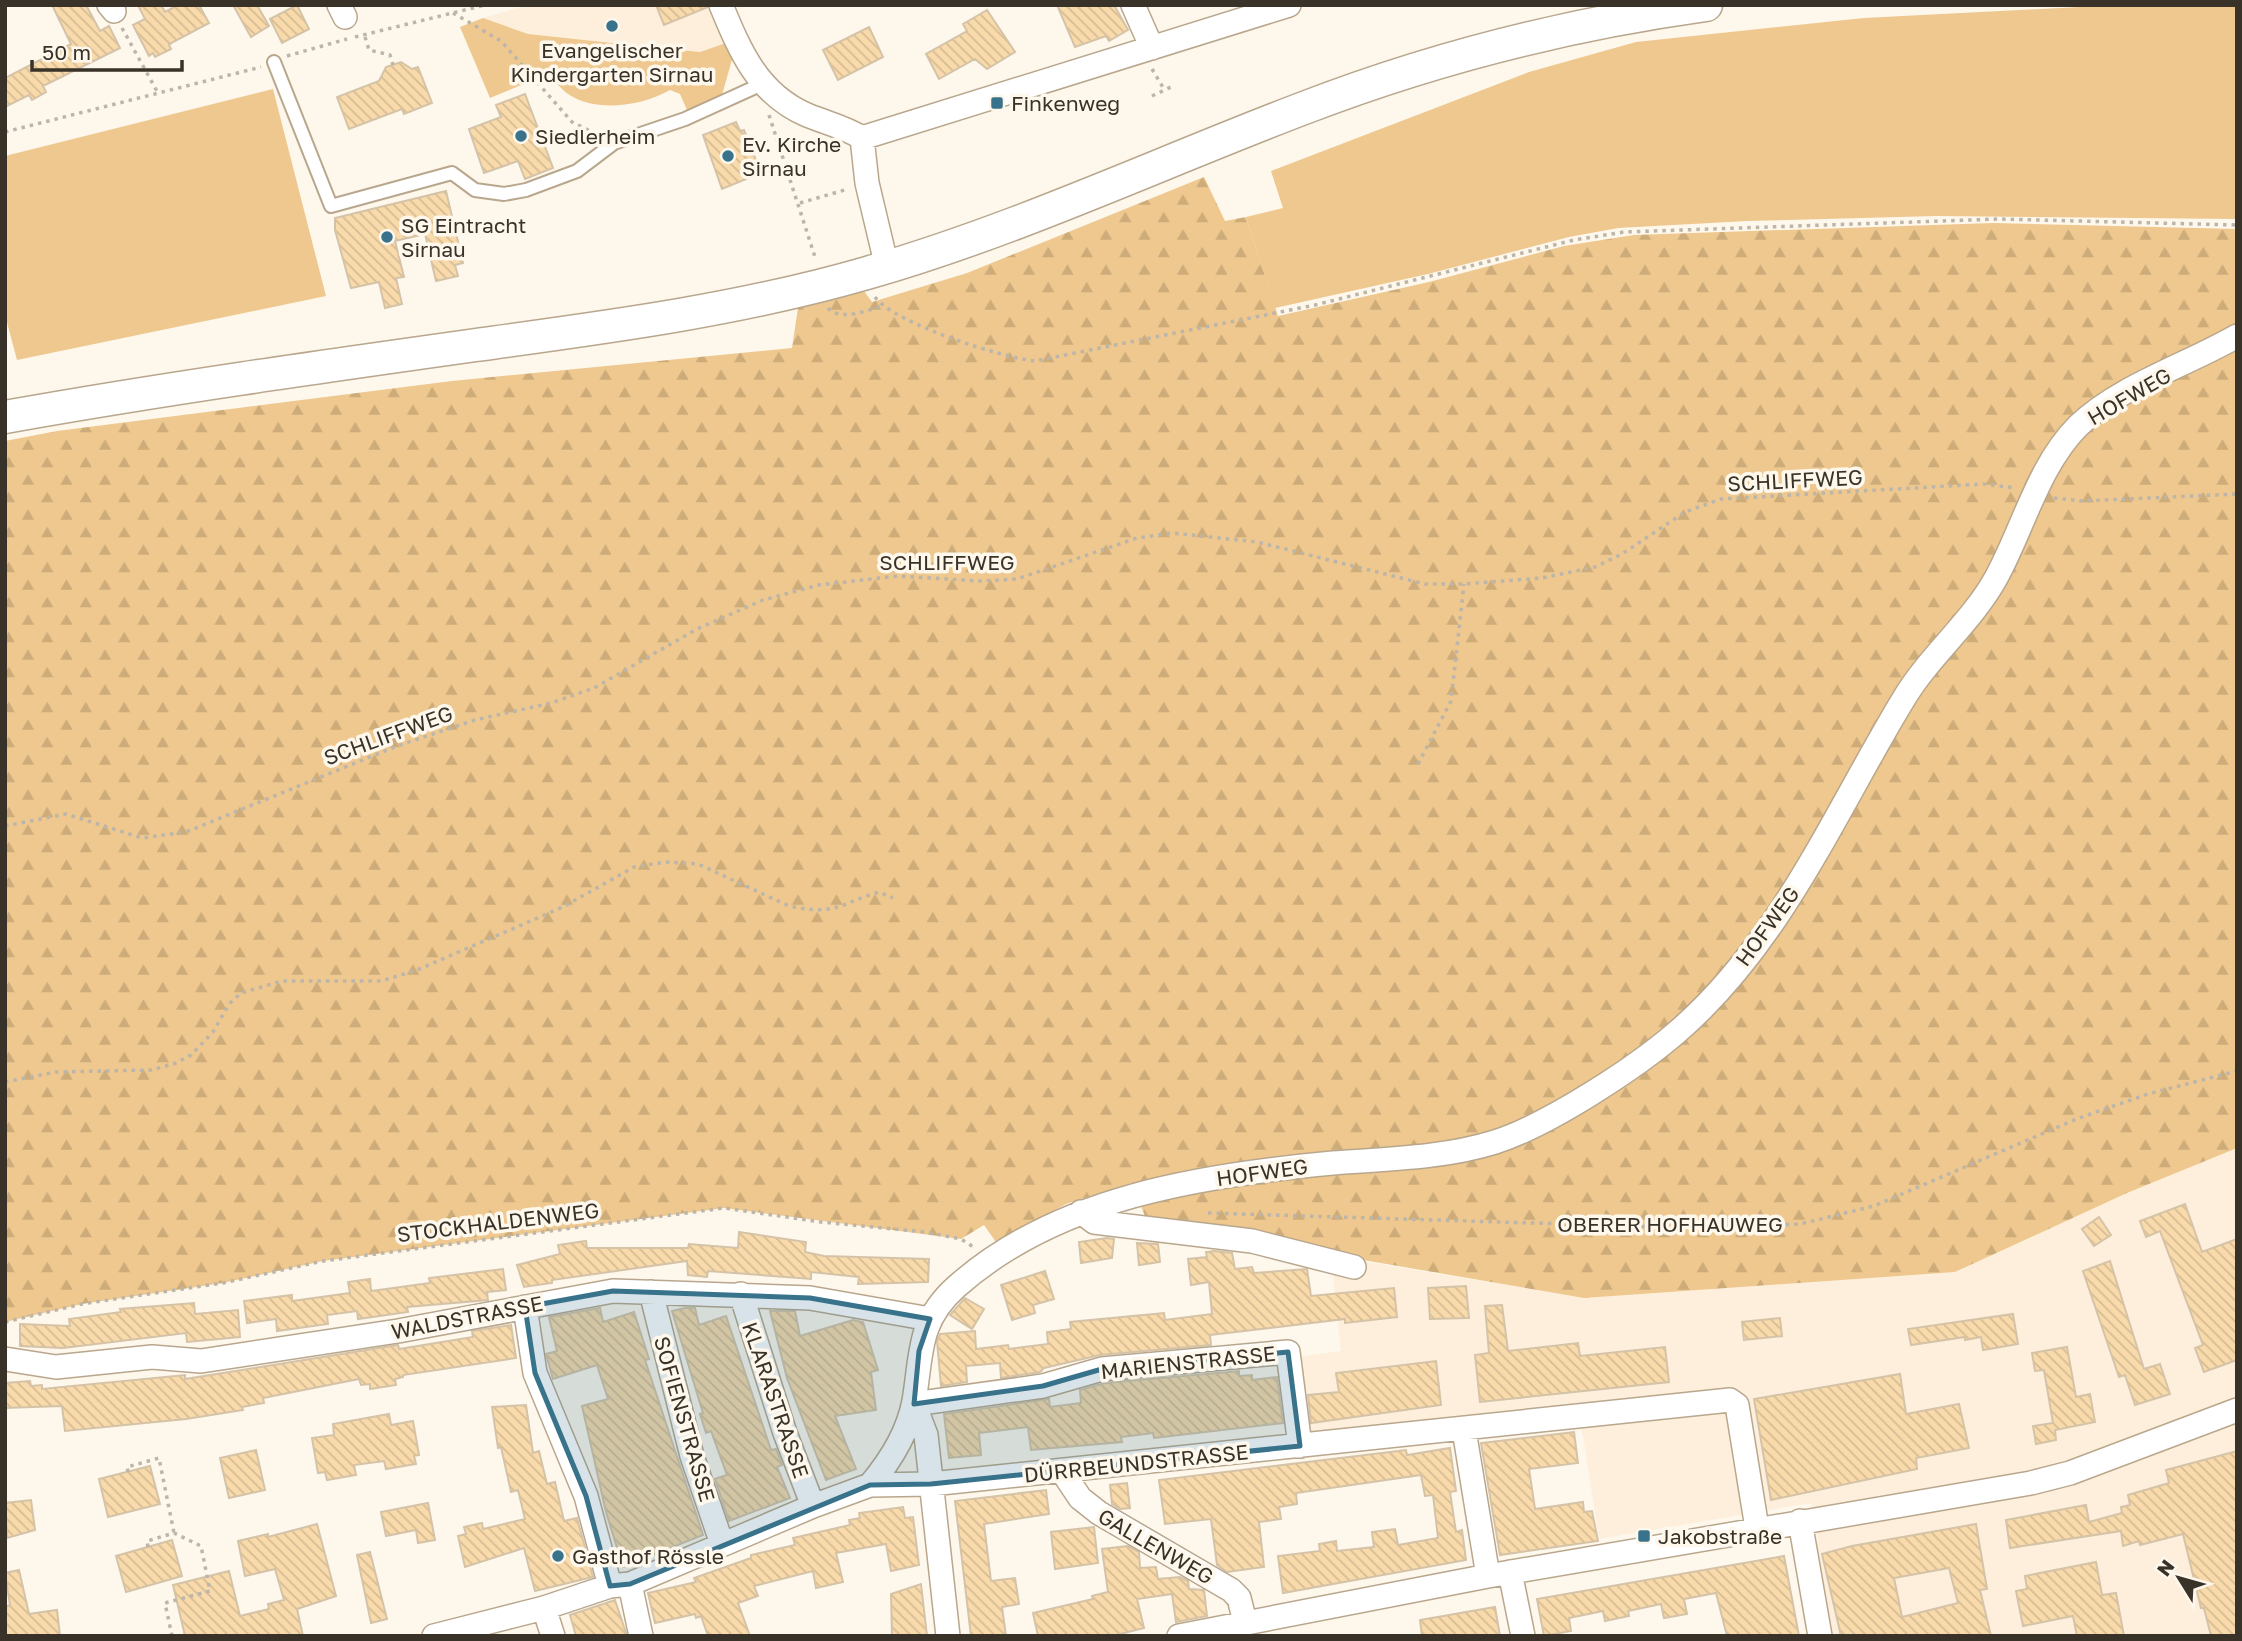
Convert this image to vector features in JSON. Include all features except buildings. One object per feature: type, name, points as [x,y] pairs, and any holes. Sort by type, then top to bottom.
[{"type":"main road","points":[[5,417],[214,383],[696,313],[828,284],[887,267],[1031,217],[1308,106],[1378,82],[1568,29],[1706,5]]},
{"type":"street","points":[[721,5],[743,56],[769,90],[805,114],[842,127],[863,138],[1289,5]]},
{"type":"street","points":[[1133,5],[1152,48]]},
{"type":"street","points":[[863,138],[867,183],[887,267]]},
{"type":"street","name":"HOFWEG","points":[[914,1404],[919,1351],[930,1319],[947,1295],[987,1264],[1081,1212],[1135,1195],[1241,1174],[1432,1154],[1497,1142],[1532,1126],[1646,1056],[1712,998],[1783,906],[1817,853],[1907,694],[1985,596],[2058,451],[2096,411],[2237,336]]},
{"type":"street","points":[[1081,1212],[1091,1221],[1252,1241],[1354,1267]]},
{"type":"street","name":"WALDSTRASSE","points":[[5,1359],[56,1367],[152,1357],[201,1361],[315,1345],[602,1291],[741,1294],[832,1301],[930,1319]]},
{"type":"street","name":"SOFIENSTRASSE","points":[[651,1292],[692,1456],[722,1544]]},
{"type":"street","name":"KLARASTRASSE","points":[[741,1294],[785,1433],[813,1506]]},
{"type":"street","points":[[526,1307],[535,1373],[641,1636]]},
{"type":"street","name":"MARIENSTRASSE","points":[[914,1404],[1044,1386],[1102,1369],[1288,1352],[1300,1446]]},
{"type":"street","name":"DÜRRBEUNDSTRASSE","points":[[434,1636],[620,1585],[870,1485],[931,1484],[1730,1400],[1737,1405],[1735,1443],[1757,1528]]},
{"type":"street","points":[[914,1404],[926,1435],[948,1636]]},
{"type":"street","points":[[870,1485],[897,1450],[914,1404]]},
{"type":"street","points":[[1179,1636],[1245,1622],[1269,1627],[1499,1574],[2050,1478],[2237,1410]]},
{"type":"street","points":[[1464,1430],[1499,1574],[1524,1636]]},
{"type":"street","name":"GALLENWEG","points":[[1062,1471],[1080,1498],[1099,1513],[1231,1590],[1239,1598],[1245,1622]]},
{"type":"street","points":[[1800,1521],[1820,1636]]},
{"type":"street","points":[[544,1608],[553,1636]]},
{"type":"lane","points":[[274,62],[331,206],[452,173],[470,188],[495,194],[513,193],[577,171],[614,143],[769,90]]},
{"type":"path","points":[[5,132],[274,62],[352,37],[365,37],[485,5]]},
{"type":"path","points":[[111,8],[158,93]]},
{"type":"path","points":[[453,13],[501,41],[572,122],[614,143]]},
{"type":"path","points":[[365,37],[369,50],[390,55],[393,65]]},
{"type":"path","points":[[1152,96],[1172,86]]},
{"type":"path","points":[[769,90],[768,119],[800,203],[817,265]]},
{"type":"path","points":[[800,203],[867,183]]},
{"type":"path","points":[[827,303],[830,311],[847,315],[883,306],[937,332],[1005,356],[1035,361],[1315,305],[1574,240],[1624,232],[1999,219],[2237,225]]},
{"type":"path","name":"SCHLIFFWEG","points":[[5,826],[66,814],[142,838],[186,832],[397,746],[475,720],[587,691],[697,629],[763,600],[819,585],[898,576],[1004,581],[1028,576],[1137,538],[1172,533],[1257,542],[1414,582],[1464,584],[1585,571],[1622,554],[1685,512],[1721,499],[1983,484],[2037,492],[2071,502],[2237,494]]},
{"type":"path","points":[[1418,764],[1451,701],[1464,584]]},
{"type":"path","points":[[5,1082],[56,1072],[152,1070],[176,1063],[191,1055],[213,1032],[229,1004],[248,990],[282,981],[381,981],[417,970],[563,907],[634,867],[666,862],[698,864],[779,901],[805,909],[839,909],[879,892],[893,898]]},
{"type":"path","name":"OBERER HOFHAUWEG","points":[[1199,1213],[1694,1228],[1800,1224],[1885,1202],[2070,1122],[2148,1094],[2237,1071]]},
{"type":"path","name":"STOCKHALDENWEG","points":[[5,1322],[82,1304],[223,1283],[323,1261],[724,1208],[961,1239],[971,1244],[987,1264]]},
{"type":"path","points":[[128,1472],[127,1467],[159,1458],[174,1533]]},
{"type":"path","points":[[149,1547],[147,1541],[174,1533],[201,1546],[210,1591],[165,1603],[172,1636]]},
{"type":"highlighted area","points":[[613,1291],[810,1298],[917,1315],[930,1319],[919,1351],[914,1404],[1043,1386],[1102,1369],[1288,1352],[1300,1446],[931,1484],[870,1485],[630,1584],[610,1586],[586,1496],[535,1373],[525,1307]]},
{"type":"shaded area","name":"Evangelischer Kindergarten Sirnau","points":[[528,5],[710,5],[726,43],[700,52],[612,43],[528,34],[483,18]]},
{"type":"shaded area","points":[[2237,1148],[2237,1636],[1832,1636],[1812,1555],[1818,1541],[1811,1503],[1599,1539],[1583,1435],[1573,1406],[1304,1436],[1297,1357],[1341,1351],[1331,1256],[1584,1298],[1955,1272],[2127,1193]]},
{"type":"green space","points":[[2118,5],[2237,5],[2237,219],[1936,216],[1747,221],[1618,228],[1569,237],[1428,274],[1275,308],[1246,217],[1283,208],[1271,171],[1529,72],[1636,42],[1864,18]]},
{"type":"green space","points":[[483,18],[528,34],[612,43],[700,52],[726,43],[733,56],[722,95],[687,110],[680,94],[670,90],[633,103],[592,104],[568,94],[548,74],[490,98],[460,27]]},
{"type":"green space","points":[[273,89],[326,296],[17,360],[5,315],[5,156]]},
{"type":"green space","points":[[1204,177],[1225,221],[1246,217],[1278,316],[1429,282],[1564,246],[1634,235],[1993,223],[2237,229],[2237,1148],[2127,1193],[1955,1272],[1584,1298],[1148,1223],[1131,1183],[1066,1204],[996,1242],[984,1225],[961,1239],[724,1208],[323,1261],[223,1283],[82,1304],[5,1322],[5,441],[57,431],[452,381],[792,348],[798,308],[864,291],[872,302],[967,273]]},
{"type":"place","name":"Evangelischer Kindergarten Sirnau","points":[[612,26]]},
{"type":"place","name":"Finkenweg","points":[[997,103]]},
{"type":"place","name":"Siedlerheim","points":[[521,136]]},
{"type":"place","name":"Ev. Kirche Sirnau","points":[[728,156]]},
{"type":"place","name":"SG Eintracht Sirnau","points":[[387,237]]},
{"type":"place","name":"Jakobstraße","points":[[1644,1536]]},
{"type":"place","name":"Gasthof Rössle","points":[[558,1556]]}]
